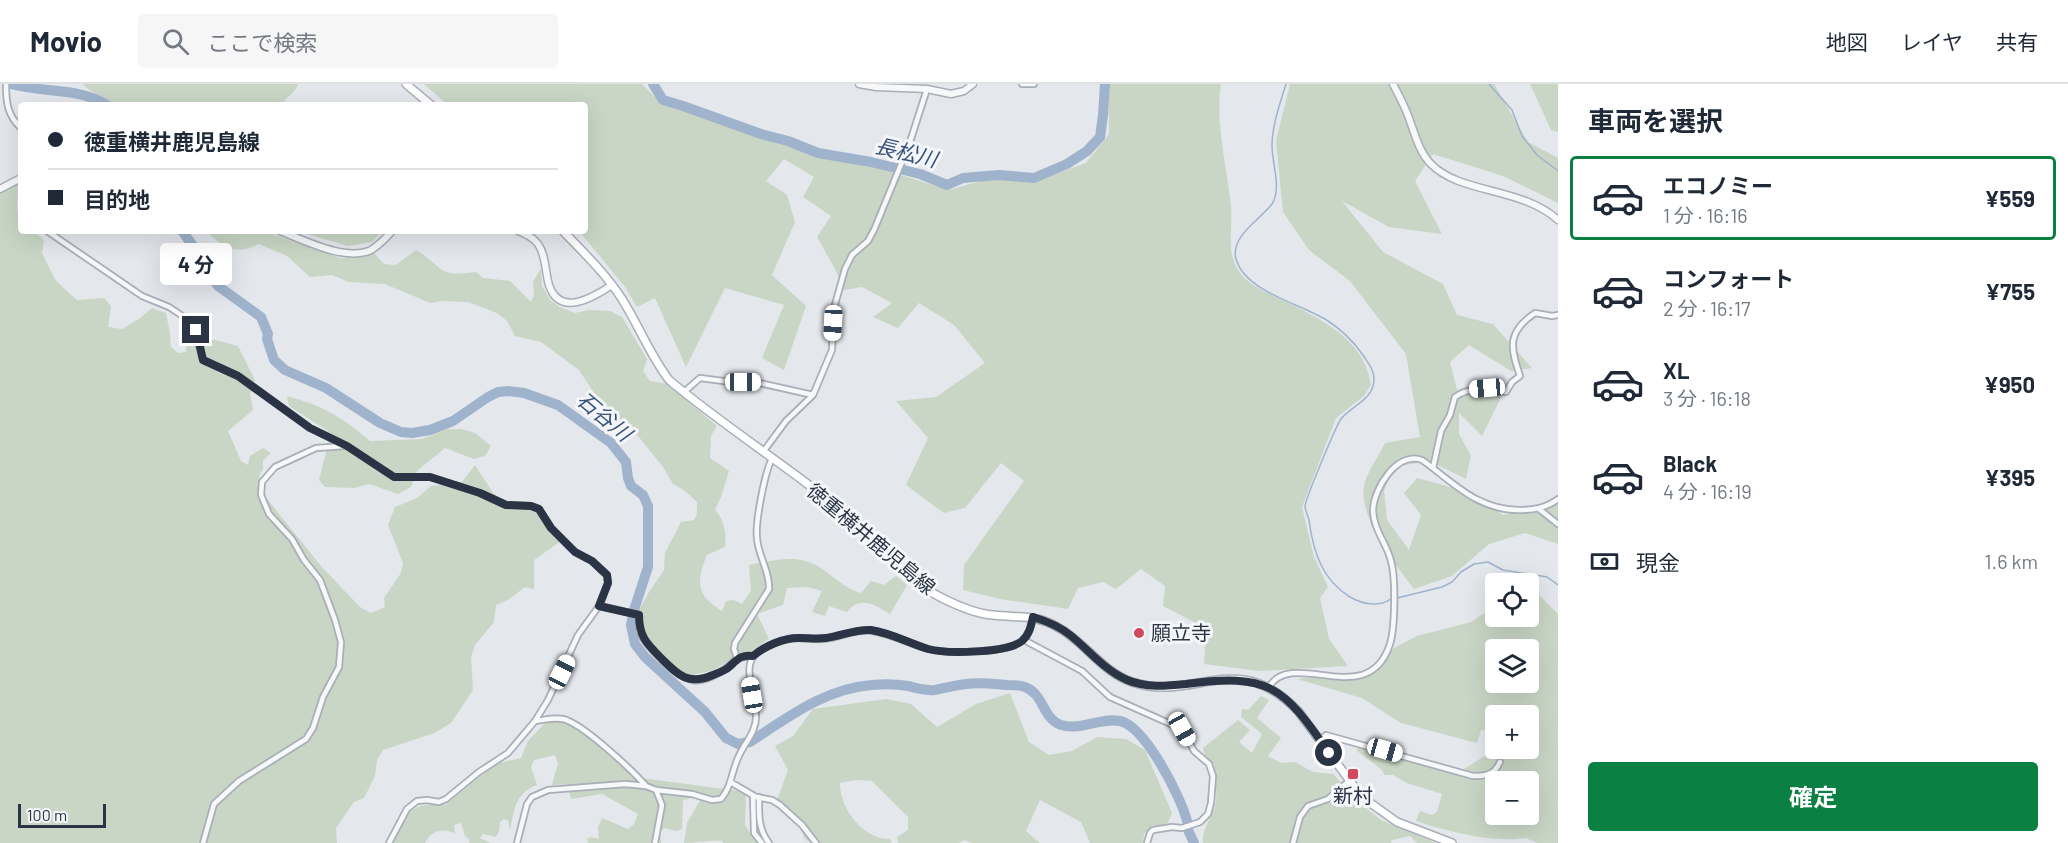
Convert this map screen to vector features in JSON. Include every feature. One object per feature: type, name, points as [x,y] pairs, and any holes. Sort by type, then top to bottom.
[{"type":"main road","points":[[406,84],[427,102]]},
{"type":"main road","name":"徳重横井鹿児島線","points":[[566,234],[612,285],[669,380],[860,525],[914,578],[941,598],[965,608],[992,615],[1033,617],[1059,628],[1102,664],[1134,682],[1169,686],[1228,679],[1252,681],[1269,687],[1298,711],[1362,797],[1397,822],[1452,843]]},
{"type":"street","points":[[859,84],[927,89],[951,94],[964,91],[973,84]]},
{"type":"street","points":[[1022,84],[1034,84]]},
{"type":"street","points":[[1393,84],[1422,151],[1432,164],[1466,183],[1535,204],[1558,220]]},
{"type":"street","points":[[6,87],[8,111],[18,125]]},
{"type":"street","points":[[763,452],[786,421],[813,395],[832,350],[834,308],[845,269],[852,255],[868,241],[909,145],[927,89]]},
{"type":"street","points":[[0,189],[18,180]]},
{"type":"street","points":[[51,234],[142,296],[169,307],[187,319],[196,330],[203,360],[238,376],[310,428],[347,446],[394,477],[430,477],[480,493],[506,505],[531,506],[539,509],[551,528],[575,552],[592,561],[607,575],[608,583],[599,606],[578,635],[548,700],[535,721],[508,753],[479,771],[446,799],[439,802],[417,801],[407,809],[389,843]]},
{"type":"street","points":[[289,234],[346,254],[371,250],[389,234]]},
{"type":"street","points":[[526,234],[539,245],[547,268],[550,287],[557,297],[565,302],[582,301],[612,285]]},
{"type":"street","points":[[1433,468],[1441,431],[1450,415],[1455,397],[1464,390],[1487,388],[1506,392],[1512,382],[1520,376],[1513,357],[1513,337],[1521,322],[1534,313],[1558,315]]},
{"type":"street","points":[[684,392],[700,378],[755,382],[813,395]]},
{"type":"street","points":[[203,843],[214,804],[239,781],[306,739],[313,728],[323,697],[339,667],[341,642],[320,580],[304,560],[292,539],[269,514],[261,495],[262,482],[275,467],[316,448],[347,446]]},
{"type":"street","points":[[1269,687],[1274,678],[1293,673],[1339,678],[1360,676],[1376,666],[1389,647],[1393,598],[1391,561],[1376,528],[1373,510],[1382,483],[1399,464],[1417,458],[1483,504],[1506,510],[1539,509],[1549,506],[1558,499]]},
{"type":"street","points":[[737,658],[735,643],[769,589],[770,579],[757,538],[764,485],[768,465],[772,459]]},
{"type":"street","points":[[1539,509],[1558,524]]},
{"type":"street","points":[[599,606],[639,615],[639,630],[647,644],[684,677],[704,679],[728,668],[737,658],[753,656]]},
{"type":"street","points":[[517,843],[527,804],[532,797],[548,790],[625,784],[692,794],[718,801],[727,793],[732,783],[734,768],[755,726],[756,715],[749,676],[750,663],[753,656],[760,650],[788,639],[824,639],[860,631],[881,633],[944,652],[1001,648],[1016,646],[1024,640],[1033,617]]},
{"type":"street","points":[[1024,640],[1083,671],[1110,697],[1182,729],[1194,751],[1209,764],[1213,776],[1208,814],[1200,822],[1182,828],[1153,830],[1147,843]]},
{"type":"street","points":[[535,721],[553,719],[569,721],[603,745],[630,768],[646,786]]},
{"type":"street","points":[[1320,740],[1326,735],[1473,776],[1486,776],[1493,773],[1500,762]]},
{"type":"street","points":[[1293,843],[1300,818],[1308,806],[1328,799],[1349,781]]},
{"type":"street","points":[[732,783],[753,795],[772,800],[780,805],[802,825],[816,843]]},
{"type":"street","points":[[655,843],[662,805],[656,790]]},
{"type":"street","points":[[753,795],[754,833],[762,843]]},
{"type":"street","points":[[759,797],[759,824],[763,835],[770,843]]},
{"type":"green space","points":[[82,84],[298,84],[284,102],[112,102]]},
{"type":"green space","points":[[424,84],[642,84],[661,103],[789,145],[876,167],[948,190],[993,178],[1033,182],[1086,163],[1109,134],[1108,84],[1221,84],[1220,130],[1231,207],[1231,247],[1234,263],[1244,278],[1252,284],[1318,319],[1347,339],[1358,352],[1366,367],[1371,385],[1364,396],[1336,418],[1302,507],[1314,557],[1328,587],[1320,598],[1329,639],[1348,666],[1260,671],[1204,664],[1206,635],[1196,623],[1163,606],[1165,586],[1141,569],[1116,589],[1103,582],[1078,588],[1068,609],[1000,599],[963,590],[964,565],[1024,481],[1001,463],[965,508],[944,513],[906,485],[928,438],[896,401],[936,397],[985,363],[954,325],[919,303],[898,328],[873,317],[892,303],[862,287],[844,290],[817,237],[831,216],[803,197],[814,177],[784,159],[766,181],[787,195],[795,222],[772,275],[806,306],[784,370],[762,358],[784,305],[725,288],[686,367],[655,298],[637,307],[625,287],[581,234],[588,234],[588,102],[445,102]]},
{"type":"green space","points":[[1290,84],[1494,84],[1528,142],[1558,158],[1558,203],[1503,176],[1433,154],[1415,181],[1442,234],[1389,227],[1342,201],[1383,252],[1443,284],[1457,315],[1493,324],[1532,368],[1511,371],[1469,345],[1450,362],[1457,390],[1485,381],[1506,387],[1482,436],[1459,413],[1459,434],[1471,456],[1466,479],[1429,461],[1394,467],[1384,491],[1387,520],[1409,550],[1421,515],[1404,493],[1417,478],[1475,494],[1503,515],[1558,502],[1558,544],[1525,533],[1489,544],[1452,576],[1414,589],[1380,541],[1367,512],[1364,499],[1365,481],[1385,443],[1420,437],[1406,354],[1350,281],[1309,250],[1283,212],[1276,141]]},
{"type":"green space","points":[[1530,84],[1558,84],[1558,132],[1551,130]]},
{"type":"green space","points":[[18,183],[18,234],[37,234],[44,240],[42,253],[56,281],[77,300],[104,298],[111,306],[108,327],[122,329],[152,308],[166,313],[171,347],[178,353],[186,352],[186,339],[208,338],[238,346],[255,380],[250,394],[253,410],[228,431],[241,461],[248,465],[250,456],[263,448],[271,453],[263,461],[263,469],[259,476],[267,499],[321,566],[360,607],[371,613],[385,607],[384,598],[401,573],[403,563],[388,525],[395,507],[417,498],[431,486],[462,482],[475,465],[493,493],[503,500],[526,504],[537,510],[561,541],[534,560],[534,589],[525,587],[508,600],[496,605],[494,622],[475,645],[471,657],[473,690],[451,723],[434,733],[383,750],[377,760],[375,776],[364,798],[354,802],[336,828],[337,843],[0,843],[0,192]]},
{"type":"green space","points":[[210,234],[272,234],[341,258],[359,258],[374,253],[384,264],[396,265],[416,250],[447,272],[476,272],[483,278],[510,281],[531,302],[534,295],[533,282],[541,268],[542,286],[551,301],[575,313],[589,310],[610,311],[622,317],[647,359],[643,371],[650,381],[667,384],[717,426],[711,436],[710,458],[729,471],[715,510],[721,518],[726,537],[725,547],[707,555],[701,573],[701,587],[707,600],[722,611],[726,601],[734,600],[742,604],[751,591],[749,565],[786,559],[812,563],[845,586],[861,593],[871,581],[884,585],[896,576],[907,585],[890,614],[868,603],[862,603],[847,612],[829,606],[825,616],[812,612],[822,591],[807,587],[787,588],[783,605],[757,614],[769,639],[746,655],[737,655],[714,670],[688,676],[679,671],[654,647],[639,624],[638,612],[664,570],[665,553],[681,522],[694,520],[697,514],[697,502],[673,484],[663,467],[638,436],[614,423],[579,370],[541,342],[515,336],[507,321],[497,313],[468,302],[430,303],[385,284],[349,282],[332,275],[310,277],[287,256],[259,244],[251,248],[237,249],[218,241]]},
{"type":"green space","points":[[308,234],[379,234],[372,242],[348,246]]},
{"type":"green space","points":[[287,396],[331,413],[370,441],[422,439],[448,429],[462,429],[475,433],[491,446],[485,456],[474,459],[445,448],[417,471],[411,487],[398,494],[369,484],[354,488],[325,487],[319,480],[331,433],[289,406]]},
{"type":"green space","points":[[1539,595],[1558,614],[1558,843],[1537,843],[1526,838],[1499,839],[1471,836],[1416,821],[1420,811],[1432,815],[1437,812],[1442,794],[1407,783],[1393,775],[1385,775],[1381,769],[1357,751],[1358,746],[1458,773],[1485,756],[1485,759],[1539,759],[1539,705],[1485,705],[1485,730],[1481,730],[1477,743],[1401,723],[1362,698],[1297,679],[1366,671],[1388,651],[1417,636],[1471,622],[1485,613],[1485,627],[1539,627]]},
{"type":"green space","points":[[1010,693],[1029,742],[1049,755],[1072,751],[1097,737],[1126,739],[1145,750],[1172,813],[1167,825],[1153,825],[1144,834],[1143,843],[1090,843],[1081,822],[1040,800],[1026,831],[1040,843],[972,843],[964,840],[959,843],[898,843],[897,837],[908,830],[908,817],[872,781],[856,780],[840,783],[841,793],[849,812],[862,828],[880,838],[890,839],[892,843],[810,843],[804,838],[800,825],[777,800],[788,770],[775,746],[793,736],[813,709],[886,699],[911,704],[937,727],[976,704]]},
{"type":"green space","points":[[1261,696],[1269,700],[1257,718],[1281,738],[1268,756],[1281,763],[1295,762],[1313,772],[1333,774],[1360,803],[1381,820],[1436,843],[1417,843],[1410,836],[1392,840],[1391,843],[1203,843],[1204,832],[1215,806],[1216,792],[1214,765],[1205,756],[1203,748],[1238,720],[1250,730],[1239,742],[1252,753],[1262,734],[1241,717],[1242,709],[1248,710]]},
{"type":"green space","points":[[547,721],[566,723],[582,729],[634,777],[746,792],[745,825],[757,843],[723,843],[713,840],[684,843],[687,823],[701,799],[691,798],[683,800],[682,829],[676,831],[664,828],[660,833],[661,843],[588,843],[587,839],[590,837],[599,839],[598,827],[602,818],[628,829],[634,824],[638,814],[602,794],[571,799],[567,784],[552,785],[558,763],[555,755],[534,760],[531,767],[537,785],[524,793],[517,803],[510,831],[508,820],[504,819],[500,822],[496,837],[483,834],[480,838],[491,843],[469,843],[470,840],[465,836],[461,823],[454,825],[455,833],[437,831],[425,843],[394,843],[402,823],[411,811],[424,805],[445,805],[487,771],[500,763],[521,758],[528,741]]},
{"type":"waterway","name":"石谷川","points":[[11,84],[85,95],[102,102]]},
{"type":"waterway","name":"長松川","points":[[653,84],[663,100],[761,134],[788,141],[818,153],[871,162],[920,174],[947,185],[963,178],[999,175],[1034,178],[1067,164],[1087,151],[1100,137],[1105,84]]},
{"type":"waterway","points":[[1286,84],[1272,138],[1275,198],[1267,210],[1242,235],[1235,251],[1236,259],[1241,270],[1262,289],[1317,315],[1338,328],[1355,345],[1372,370],[1373,386],[1362,402],[1341,419],[1305,507],[1316,554],[1332,582],[1340,590],[1360,602],[1377,604],[1392,598]]},
{"type":"waterway","points":[[1489,84],[1512,110],[1522,136],[1537,155],[1558,171]]},
{"type":"waterway","name":"石谷川","points":[[184,234],[218,286],[261,317],[274,360],[285,370],[326,388],[380,423],[401,432],[430,430],[453,421],[488,397],[498,392],[508,391],[524,393],[558,405],[611,443],[626,462],[631,486],[643,495],[648,506],[648,567],[631,625],[635,644],[645,657],[705,712],[726,738],[738,744],[750,742],[823,698],[855,687],[894,685],[932,690],[976,683],[1020,686],[1031,690],[1050,717],[1061,725],[1076,726],[1113,720],[1130,726],[1140,735],[1161,764],[1178,796],[1187,821]]},
{"type":"waterway","points":[[1397,598],[1442,587],[1474,564],[1488,562],[1503,570],[1547,577],[1558,585]]},
{"type":"waterway","name":"石谷川","points":[[1189,832],[1194,843]]},
{"type":"place","name":"願立寺","points":[[1139,633]]},
{"type":"place","name":"新村","points":[[1353,774]]},
{"type":"route","points":[[196,330],[203,360],[238,376],[310,428],[347,446],[385,473],[394,477],[430,477],[444,483],[462,486],[506,505],[531,506],[539,509],[551,528],[575,552],[592,561],[607,575],[608,583],[599,606],[639,615],[639,630],[647,644],[663,660],[690,680],[704,679],[728,668],[737,658],[753,656],[760,650],[788,639],[824,639],[860,631],[871,630],[944,652],[1016,646],[1028,634],[1033,617],[1059,628],[1102,664],[1127,680],[1143,685],[1169,686],[1228,679],[1252,681],[1269,687],[1298,711],[1329,753]]}]
